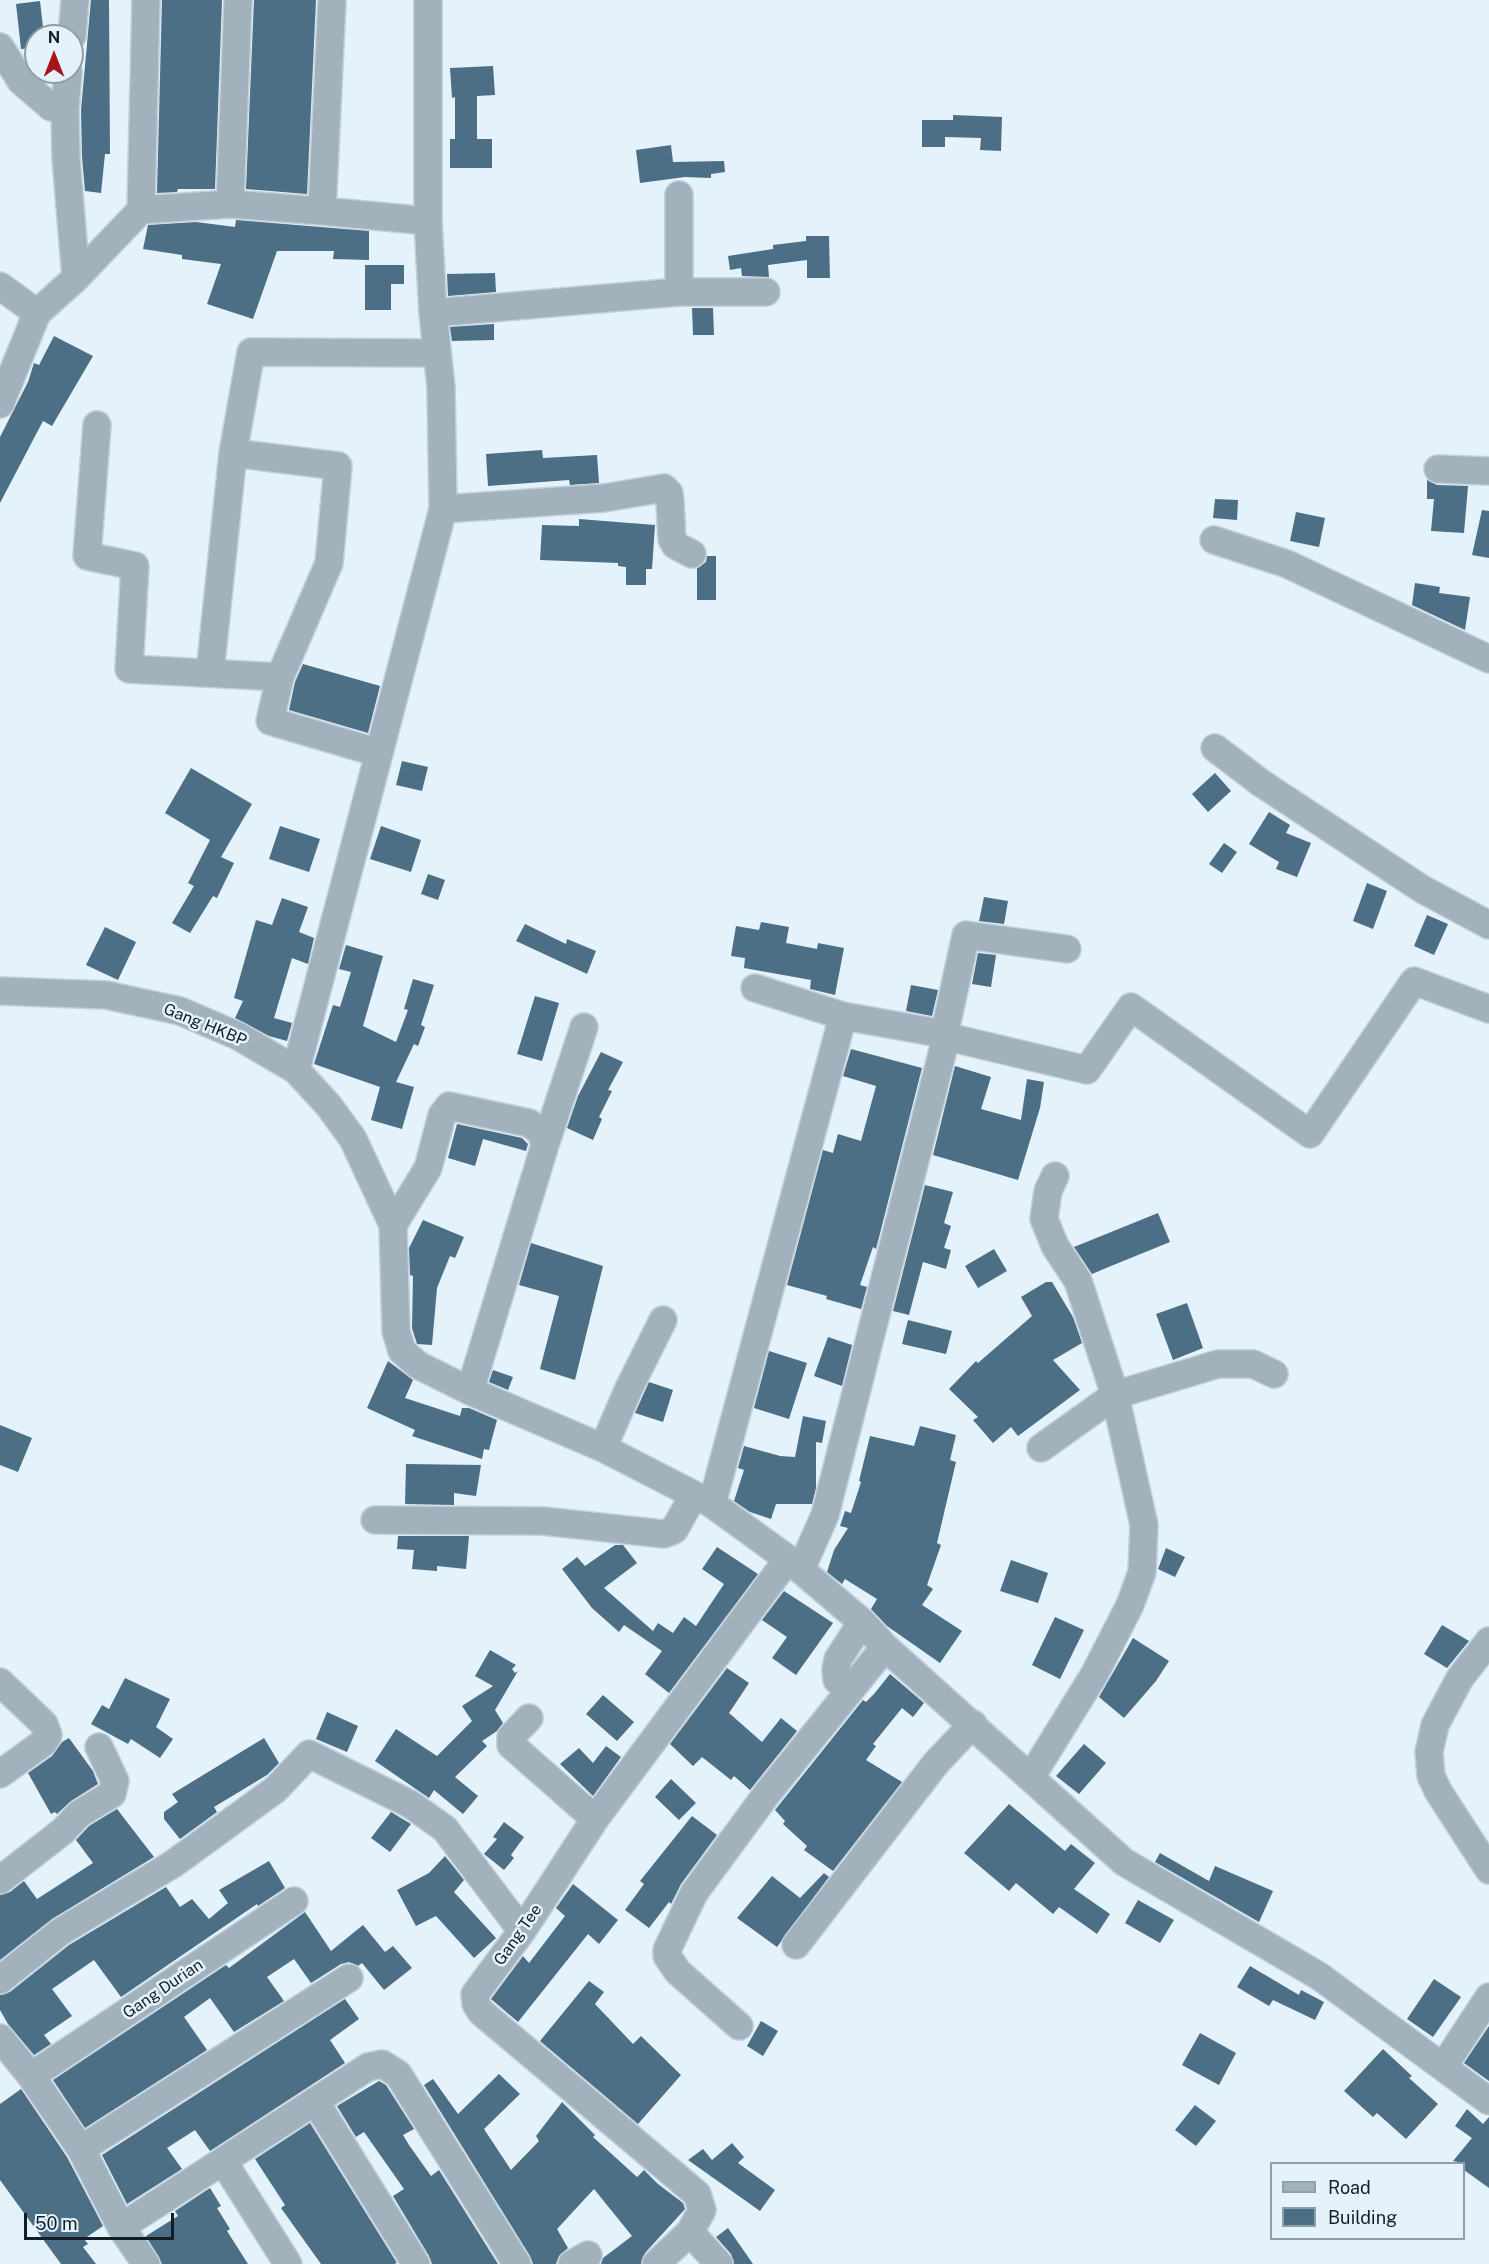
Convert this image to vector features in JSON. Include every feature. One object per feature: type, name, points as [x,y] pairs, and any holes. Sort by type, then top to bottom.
[{"type":"street","points":[[73,24],[75,0]]},
{"type":"street","points":[[0,404],[37,313],[76,278],[141,210],[146,0]]},
{"type":"street","points":[[230,204],[238,0]]},
{"type":"street","points":[[322,211],[332,0]]},
{"type":"street","points":[[296,1070],[442,509],[441,387],[432,313],[428,221],[428,0]]},
{"type":"street","points":[[0,47],[21,81],[51,107],[64,110]]},
{"type":"street","points":[[67,84],[64,110],[76,278]]},
{"type":"street","points":[[679,195],[679,292]]},
{"type":"street","points":[[141,210],[230,204],[428,221]]},
{"type":"street","points":[[0,286],[37,313]]},
{"type":"street","points":[[432,313],[679,292],[766,292]]},
{"type":"street","points":[[210,673],[233,453],[250,351],[437,353]]},
{"type":"street","points":[[97,425],[87,556],[135,566],[129,669],[280,677]]},
{"type":"street","points":[[233,453],[338,466],[329,563],[280,677],[270,722],[379,753]]},
{"type":"street","points":[[1438,468],[1489,471]]},
{"type":"street","points":[[442,509],[604,498],[664,488],[669,493],[672,539],[675,545],[692,554]]},
{"type":"street","points":[[1214,540],[1287,564],[1489,659]]},
{"type":"street","points":[[1215,748],[1261,783],[1413,882],[1489,925]]},
{"type":"street","name":"Gang Tee","points":[[656,2264],[690,2232],[702,2210],[698,2194],[481,2012],[476,2004],[475,1994],[522,1931],[595,1819],[795,1564],[825,1515],[942,1054],[966,934],[1067,950]]},
{"type":"street","points":[[755,988],[843,1016],[944,1036],[1087,1070],[1131,1007],[1310,1134],[1414,981],[1489,1009]]},
{"type":"street","name":"Gang HKBP","points":[[0,991],[106,995],[180,1011],[238,1036],[296,1070],[329,1106],[353,1139],[393,1225]]},
{"type":"street","points":[[375,1521],[543,1521],[664,1534],[674,1530],[703,1500],[843,1016]]},
{"type":"street","points":[[470,1391],[545,1145],[584,1027]]},
{"type":"street","points":[[545,1145],[541,1132],[529,1123],[449,1106],[442,1115],[428,1168],[393,1225],[396,1331],[402,1351],[418,1365],[470,1391],[603,1448],[703,1500],[795,1564],[862,1622],[885,1647],[974,1724],[1124,1862],[1319,1976],[1489,2101]]},
{"type":"street","points":[[1031,1777],[1094,1675],[1130,1605],[1142,1572],[1144,1526],[1115,1395],[1078,1281],[1055,1246],[1044,1219],[1048,1191],[1055,1176]]},
{"type":"street","points":[[603,1448],[629,1388],[663,1320]]},
{"type":"street","points":[[1041,1448],[1115,1395],[1218,1364],[1254,1364],[1274,1374]]},
{"type":"street","points":[[849,1692],[837,1680],[836,1669],[838,1659],[862,1622]]},
{"type":"street","points":[[1489,1641],[1460,1678],[1436,1725],[1430,1752],[1431,1776],[1438,1791],[1489,1869]]},
{"type":"street","points":[[739,2026],[678,1972],[667,1956],[667,1950],[694,1893],[766,1795],[885,1647]]},
{"type":"street","points":[[0,1682],[44,1724],[48,1735],[43,1743],[0,1774]]},
{"type":"street","points":[[529,1718],[511,1737],[511,1745],[595,1819]]},
{"type":"street","points":[[796,1945],[936,1763],[974,1724]]},
{"type":"street","points":[[0,1880],[63,1831],[79,1814],[112,1794],[115,1781],[113,1773],[99,1747]]},
{"type":"street","points":[[0,1980],[60,1932],[173,1864],[230,1823],[276,1789],[309,1755],[410,1804],[445,1829],[522,1931]]},
{"type":"street","name":"Gang Durian","points":[[31,2076],[294,1901]]},
{"type":"street","points":[[81,2149],[349,1978]]},
{"type":"street","points":[[1443,2067],[1489,1997]]},
{"type":"street","points":[[0,2038],[31,2076],[81,2149],[121,2228],[146,2264]]},
{"type":"street","points":[[121,2228],[368,2067],[382,2064],[398,2074],[517,2264]]},
{"type":"street","points":[[315,2101],[416,2264]]},
{"type":"street","points":[[224,2161],[288,2264]]},
{"type":"street","points":[[690,2232],[719,2264]]},
{"type":"building","points":[[91,0],[109,0],[110,154],[105,154],[101,193],[85,191],[81,110]]},
{"type":"building","points":[[162,0],[222,0],[215,189],[178,189],[177,192],[157,193]]},
{"type":"building","points":[[254,0],[316,0],[307,194],[246,189]]},
{"type":"building","points":[[40,1],[43,24],[24,24],[24,49],[21,49],[16,4]]},
{"type":"building","points":[[493,66],[495,95],[477,96],[477,139],[492,139],[492,168],[450,168],[450,139],[455,139],[455,97],[452,98],[450,68]]},
{"type":"building","points":[[953,115],[1002,117],[1001,151],[980,150],[981,138],[945,137],[945,147],[922,147],[922,120],[953,120]]},
{"type":"building","points":[[671,145],[673,162],[724,161],[725,172],[711,174],[711,178],[685,177],[640,183],[636,150]]},
{"type":"building","points":[[236,220],[369,231],[369,260],[333,259],[334,251],[277,251],[253,319],[207,304],[221,264],[182,259],[182,255],[143,249],[148,225],[196,222],[235,227]]},
{"type":"building","points":[[806,236],[829,236],[830,278],[807,278],[807,260],[768,265],[769,277],[742,276],[741,268],[730,270],[728,256],[773,249],[773,245],[806,241]]},
{"type":"building","points":[[365,265],[404,265],[404,284],[391,284],[391,310],[365,310]]},
{"type":"building","points":[[495,273],[496,292],[448,296],[447,274]]},
{"type":"building","points":[[692,308],[713,308],[714,335],[693,335]]},
{"type":"building","points":[[494,324],[494,340],[452,341],[450,327]]},
{"type":"building","points":[[54,336],[93,356],[52,426],[43,421],[0,503],[0,437],[28,382],[34,363],[39,365]]},
{"type":"building","points":[[542,450],[543,458],[597,455],[599,483],[570,485],[569,480],[488,486],[486,454]]},
{"type":"building","points":[[1427,480],[1437,485],[1468,486],[1464,533],[1431,531],[1434,499],[1427,499]]},
{"type":"building","points":[[1215,499],[1238,500],[1237,520],[1213,518]]},
{"type":"building","points":[[1482,510],[1489,511],[1489,558],[1472,555]]},
{"type":"building","points":[[1296,512],[1325,518],[1319,547],[1290,541]]},
{"type":"building","points":[[579,519],[655,525],[652,569],[646,569],[646,585],[626,585],[626,567],[618,566],[618,563],[540,560],[542,525],[579,526]]},
{"type":"building","points":[[707,556],[716,556],[716,600],[697,600],[697,568],[706,562]]},
{"type":"building","points":[[1415,583],[1440,587],[1439,593],[1470,597],[1465,630],[1412,605]]},
{"type":"building","points":[[303,664],[380,686],[368,733],[289,710],[295,682]]},
{"type":"building","points":[[402,761],[428,767],[422,791],[396,785]]},
{"type":"building","points":[[191,768],[252,804],[221,857],[234,863],[217,898],[213,896],[190,933],[172,923],[194,886],[188,883],[210,840],[165,813]]},
{"type":"building","points":[[1215,773],[1231,791],[1208,812],[1192,794]]},
{"type":"building","points":[[1269,812],[1290,825],[1286,833],[1311,843],[1297,877],[1276,869],[1279,862],[1249,844]]},
{"type":"building","points":[[280,826],[320,839],[309,872],[269,859]]},
{"type":"building","points":[[381,826],[421,840],[411,872],[370,859]]},
{"type":"building","points":[[1224,843],[1237,852],[1222,873],[1209,864]]},
{"type":"building","points":[[428,874],[445,880],[438,900],[421,894]]},
{"type":"building","points":[[1367,883],[1387,891],[1373,929],[1353,921]]},
{"type":"building","points":[[984,897],[1008,901],[1004,924],[979,921]]},
{"type":"building","points":[[282,898],[308,907],[299,932],[314,938],[308,964],[292,958],[274,1018],[292,1023],[287,1041],[269,1036],[235,1018],[243,1001],[234,998],[256,920],[272,925]]},
{"type":"building","points":[[1427,915],[1448,924],[1434,955],[1414,946]]},
{"type":"building","points":[[761,922],[789,927],[786,943],[817,949],[818,943],[844,948],[835,995],[810,989],[811,980],[744,968],[745,958],[731,956],[736,926],[759,930]]},
{"type":"building","points":[[525,924],[566,944],[567,939],[596,951],[587,974],[516,941]]},
{"type":"building","points":[[105,927],[136,942],[118,980],[86,965]]},
{"type":"building","points":[[346,945],[383,956],[363,1026],[396,1042],[408,1010],[404,1009],[413,979],[434,985],[421,1025],[425,1027],[418,1046],[414,1044],[396,1082],[414,1087],[402,1129],[371,1120],[380,1087],[314,1064],[333,1005],[340,1007],[351,972],[339,969]]},
{"type":"building","points":[[978,953],[996,955],[991,987],[972,984]]},
{"type":"building","points":[[911,985],[938,990],[932,1016],[906,1011]]},
{"type":"building","points":[[535,996],[559,1003],[542,1061],[517,1054]]},
{"type":"building","points":[[851,1049],[922,1068],[876,1249],[873,1247],[860,1285],[867,1287],[861,1309],[826,1299],[827,1296],[787,1285],[823,1150],[833,1153],[838,1134],[861,1141],[876,1086],[843,1076]]},
{"type":"building","points":[[601,1052],[623,1062],[608,1090],[612,1091],[599,1117],[602,1119],[593,1140],[567,1128],[578,1096]]},
{"type":"building","points":[[955,1066],[991,1077],[981,1109],[1021,1120],[1027,1079],[1044,1082],[1040,1108],[1018,1180],[933,1155]]},
{"type":"building","points":[[457,1124],[522,1138],[528,1144],[526,1151],[483,1139],[475,1166],[448,1158]]},
{"type":"building","points":[[925,1185],[953,1192],[944,1223],[951,1226],[944,1248],[951,1250],[946,1269],[923,1262],[909,1315],[893,1311]]},
{"type":"building","points":[[1158,1213],[1170,1242],[1092,1274],[1074,1247]]},
{"type":"building","points":[[423,1220],[464,1237],[455,1258],[450,1256],[437,1288],[432,1345],[417,1344],[412,1328],[413,1276],[410,1275],[409,1248]]},
{"type":"building","points":[[531,1243],[603,1266],[575,1380],[540,1369],[559,1296],[519,1285]]},
{"type":"building","points":[[994,1249],[1007,1271],[978,1288],[965,1266]]},
{"type":"building","points":[[1046,1282],[1052,1282],[1073,1317],[1082,1343],[1053,1360],[1080,1390],[1018,1436],[1011,1427],[993,1443],[973,1420],[978,1417],[949,1389],[976,1361],[978,1363],[1032,1316],[1021,1297]]},
{"type":"building","points":[[1187,1303],[1203,1348],[1173,1360],[1156,1314]]},
{"type":"building","points":[[908,1320],[952,1331],[946,1354],[902,1344]]},
{"type":"building","points":[[828,1337],[852,1345],[842,1386],[814,1376]]},
{"type":"building","points":[[769,1351],[807,1363],[789,1419],[754,1408]]},
{"type":"building","points":[[388,1361],[413,1380],[405,1398],[460,1416],[462,1408],[469,1408],[497,1420],[489,1450],[484,1449],[482,1459],[412,1436],[415,1430],[367,1408]]},
{"type":"building","points":[[493,1370],[513,1377],[508,1390],[489,1382]]},
{"type":"building","points":[[649,1382],[673,1390],[663,1422],[635,1413]]},
{"type":"building","points":[[803,1416],[826,1421],[822,1443],[816,1442],[816,1488],[812,1504],[776,1504],[771,1519],[750,1512],[734,1501],[744,1470],[738,1468],[744,1446],[780,1456],[795,1457]]},
{"type":"building","points":[[0,1425],[32,1438],[18,1472],[0,1465]]},
{"type":"building","points":[[920,1426],[956,1435],[950,1460],[956,1462],[937,1543],[941,1545],[927,1585],[933,1589],[922,1605],[962,1631],[940,1663],[887,1626],[871,1609],[877,1599],[845,1579],[842,1584],[827,1572],[834,1550],[848,1528],[840,1526],[845,1511],[851,1513],[861,1482],[859,1481],[870,1436],[914,1446]]},
{"type":"building","points":[[406,1464],[481,1465],[476,1496],[454,1493],[454,1505],[405,1504]]},
{"type":"building","points":[[398,1536],[469,1536],[466,1569],[437,1566],[437,1571],[412,1569],[414,1550],[397,1549]]},
{"type":"building","points":[[615,1545],[623,1545],[637,1563],[604,1588],[653,1631],[658,1623],[673,1633],[684,1617],[696,1626],[724,1584],[702,1569],[717,1547],[758,1574],[669,1693],[645,1674],[662,1651],[624,1625],[619,1632],[592,1608],[562,1569],[577,1557],[585,1566]]},
{"type":"building","points":[[1166,1548],[1185,1557],[1175,1577],[1158,1569]]},
{"type":"building","points":[[1011,1560],[1048,1573],[1038,1603],[1000,1591]]},
{"type":"building","points":[[784,1591],[833,1623],[796,1675],[772,1658],[787,1637],[762,1620]]},
{"type":"building","points":[[1055,1617],[1084,1630],[1060,1679],[1032,1665]]},
{"type":"building","points":[[1442,1625],[1469,1641],[1447,1668],[1424,1654]]},
{"type":"building","points":[[1133,1638],[1169,1661],[1156,1681],[1124,1718],[1099,1697]]},
{"type":"building","points":[[490,1650],[516,1665],[512,1669],[515,1673],[518,1671],[495,1710],[503,1723],[497,1731],[482,1741],[487,1746],[455,1777],[478,1796],[463,1814],[434,1790],[429,1798],[375,1761],[396,1729],[437,1756],[472,1721],[462,1706],[493,1686],[475,1676]]},
{"type":"building","points":[[727,1668],[749,1683],[729,1713],[762,1742],[781,1718],[797,1731],[750,1790],[734,1776],[731,1780],[702,1757],[693,1766],[670,1744]]},
{"type":"building","points":[[890,1674],[924,1703],[913,1717],[902,1708],[873,1744],[876,1746],[866,1760],[902,1782],[833,1871],[804,1850],[807,1846],[783,1824],[785,1821],[775,1810],[863,1700],[866,1702]]},
{"type":"building","points":[[125,1678],[170,1699],[156,1727],[173,1739],[160,1758],[131,1739],[128,1744],[91,1724],[102,1705],[109,1709]]},
{"type":"building","points":[[603,1695],[634,1722],[617,1741],[586,1714]]},
{"type":"building","points":[[327,1712],[358,1726],[347,1752],[316,1739]]},
{"type":"building","points":[[69,1738],[93,1771],[98,1784],[71,1801],[57,1814],[55,1812],[51,1814],[28,1773],[52,1756],[62,1742]]},
{"type":"building","points":[[264,1738],[279,1763],[267,1775],[214,1807],[217,1812],[180,1839],[164,1819],[164,1812],[178,1802],[172,1794]]},
{"type":"building","points":[[1084,1744],[1106,1763],[1079,1794],[1056,1776]]},
{"type":"building","points":[[606,1746],[621,1757],[593,1796],[560,1764],[579,1748],[593,1763]]},
{"type":"building","points":[[671,1779],[696,1803],[679,1820],[655,1797]]},
{"type":"building","points":[[1009,1804],[1065,1851],[1071,1844],[1095,1863],[1074,1889],[1110,1914],[1097,1934],[1059,1907],[1053,1914],[1016,1883],[1009,1891],[964,1853]]},
{"type":"building","points":[[117,1809],[154,1857],[52,1919],[0,1960],[0,1895],[10,1892],[24,1881],[37,1899],[93,1863],[76,1840],[89,1826]]},
{"type":"building","points":[[391,1812],[411,1824],[390,1852],[371,1838]]},
{"type":"building","points":[[692,1816],[717,1835],[681,1884],[671,1904],[669,1902],[649,1928],[625,1910],[644,1884],[640,1881]]},
{"type":"building","points":[[504,1822],[524,1837],[511,1855],[514,1858],[504,1870],[484,1854],[497,1839],[493,1837]]},
{"type":"building","points":[[1160,1853],[1209,1881],[1215,1866],[1273,1891],[1259,1922],[1155,1862]]},
{"type":"building","points":[[445,1856],[464,1880],[454,1892],[496,1938],[474,1958],[436,1916],[416,1926],[397,1890],[429,1873]]},
{"type":"building","points":[[269,1861],[285,1888],[258,1906],[257,1904],[121,1997],[94,1960],[52,1989],[72,2016],[44,2035],[51,2044],[34,2055],[8,2024],[0,2010],[0,1995],[10,1992],[69,1945],[166,1887],[180,1907],[192,1899],[209,1919],[228,1903],[219,1890]]},
{"type":"building","points":[[824,1873],[829,1877],[777,1947],[737,1918],[772,1876],[800,1898]]},
{"type":"building","points":[[573,1884],[618,1920],[599,1944],[588,1934],[518,2022],[491,1999],[523,1956],[529,1963],[565,1916],[556,1908]]},
{"type":"building","points":[[1138,1900],[1174,1920],[1160,1943],[1125,1923]]},
{"type":"building","points":[[305,1912],[331,1951],[363,1925],[385,1952],[393,1946],[412,1968],[384,1990],[362,1963],[358,1966],[349,1962],[341,1964],[311,1983],[294,1959],[267,1977],[284,2001],[234,2032],[210,1998],[184,2017],[207,2050],[85,2128],[53,2080],[226,1965],[229,1968]]},
{"type":"building","points":[[1250,1966],[1299,1995],[1301,1990],[1324,2002],[1315,2020],[1273,2000],[1269,2006],[1237,1987]]},
{"type":"building","points":[[1434,1979],[1461,1997],[1433,2037],[1407,2019]]},
{"type":"building","points":[[589,1981],[604,1992],[595,2004],[633,2044],[641,2036],[681,2075],[638,2124],[540,2041]]},
{"type":"building","points":[[345,1999],[359,2019],[330,2040],[345,2063],[210,2151],[195,2130],[167,2148],[182,2169],[127,2204],[102,2155]]},
{"type":"building","points":[[761,2021],[778,2031],[763,2056],[747,2046]]},
{"type":"building","points":[[1489,2026],[1489,2081],[1464,2063]]},
{"type":"building","points":[[1200,2033],[1236,2053],[1219,2085],[1182,2065]]},
{"type":"building","points":[[1383,2049],[1412,2076],[1409,2078],[1438,2104],[1406,2139],[1377,2113],[1373,2117],[1344,2091]]},
{"type":"building","points":[[499,2074],[520,2094],[484,2129],[511,2170],[539,2141],[536,2136],[562,2102],[595,2135],[593,2137],[637,2177],[644,2170],[683,2203],[685,2209],[645,2253],[641,2264],[601,2264],[603,2258],[632,2236],[594,2189],[557,2229],[568,2248],[559,2256],[556,2264],[533,2264],[424,2085],[433,2079],[458,2114]]},
{"type":"building","points":[[379,2081],[386,2085],[414,2129],[403,2135],[409,2145],[431,2176],[439,2170],[498,2264],[432,2264],[393,2196],[404,2189],[364,2132],[356,2137],[337,2106]]},
{"type":"building","points":[[21,2089],[67,2157],[103,2226],[84,2239],[88,2244],[83,2247],[96,2264],[61,2264],[0,2180],[0,2104]]},
{"type":"building","points":[[1195,2105],[1216,2121],[1196,2146],[1175,2130]]},
{"type":"building","points":[[1467,2109],[1483,2124],[1489,2117],[1489,2188],[1465,2171],[1465,2162],[1453,2161],[1472,2138],[1455,2126]]},
{"type":"building","points":[[310,2123],[397,2263],[321,2264],[281,2208],[285,2205],[255,2159]]},
{"type":"building","points":[[732,2143],[744,2157],[738,2163],[775,2190],[760,2211],[688,2160],[703,2149],[712,2160]]},
{"type":"building","points":[[210,2188],[221,2206],[217,2208],[230,2229],[227,2231],[248,2264],[162,2264],[146,2236],[178,2216],[175,2211]]},
{"type":"building","points":[[728,2228],[753,2264],[734,2264],[731,2254],[716,2237]]}]
